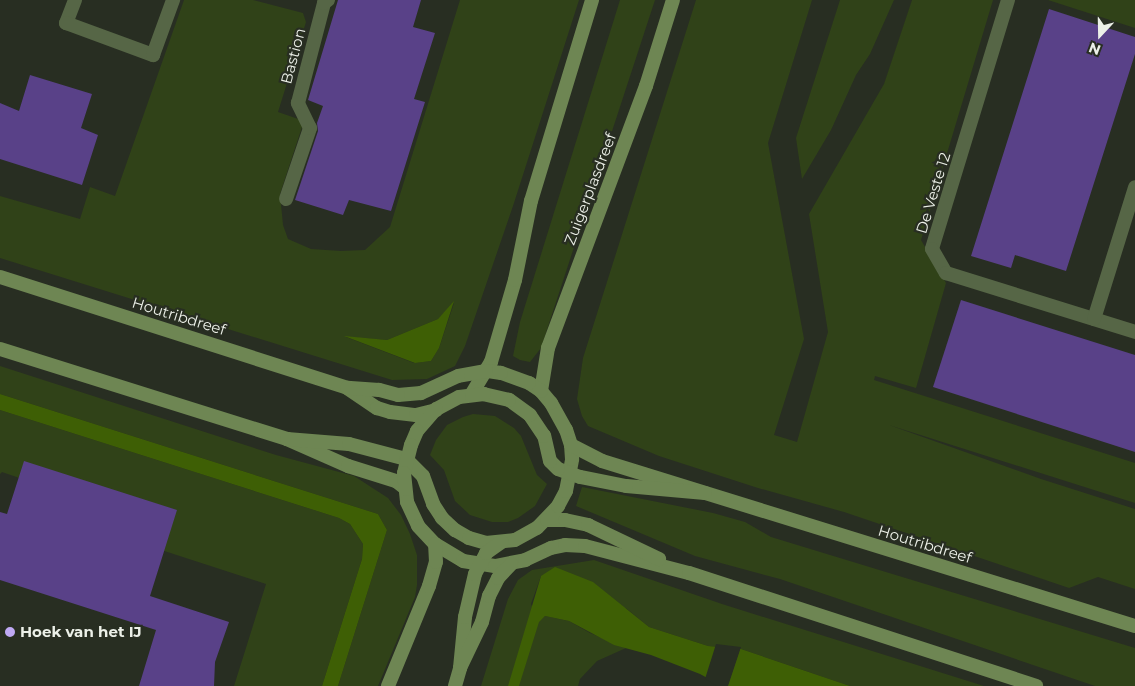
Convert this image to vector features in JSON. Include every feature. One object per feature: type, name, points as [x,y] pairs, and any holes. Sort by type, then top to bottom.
[{"type":"main road","points":[[471,395],[491,362],[515,280],[531,201],[592,0]]},
{"type":"main road","name":"Zuigerplasdreef","points":[[541,391],[548,348],[646,86],[673,0]]},
{"type":"main road","name":"Houtribdreef","points":[[0,277],[347,388],[379,390],[398,395],[420,393],[458,376],[486,371]]},
{"type":"main road","points":[[0,349],[288,439],[348,466],[396,480],[405,488]]},
{"type":"main road","points":[[288,439],[349,444],[406,459],[423,476],[434,504],[442,518],[454,530],[469,538],[486,543],[502,542],[526,535],[547,520],[566,491],[570,474],[571,445],[560,416],[541,391],[515,377],[486,371]]},
{"type":"main road","name":"Houtribdreef","points":[[347,388],[378,408],[390,412],[416,415],[436,409]]},
{"type":"main road","points":[[570,474],[558,469],[550,461],[548,448],[541,430],[520,407],[497,396],[471,395],[447,402],[436,409],[417,432],[406,459],[405,488],[407,502],[415,520],[435,544],[463,561],[495,566],[511,564],[551,548],[565,545],[585,546],[689,573],[1036,686]]},
{"type":"main road","name":"Houtribdreef","points":[[571,445],[602,461],[1135,626]]},
{"type":"main road","name":"Houtribdreef","points":[[570,474],[626,486],[706,493]]},
{"type":"main road","points":[[547,520],[565,520],[588,525],[689,573]]},
{"type":"main road","points":[[455,686],[460,668],[465,617],[479,565],[486,554],[502,542]]},
{"type":"main road","points":[[388,686],[429,586],[436,562],[435,544]]},
{"type":"main road","points":[[460,668],[482,622],[489,596],[498,578],[511,564]]},
{"type":"street","points":[[75,0],[66,23],[153,55],[173,0]]},
{"type":"street","name":"De Veste 12","points":[[1008,0],[932,249],[946,272],[1135,332]]},
{"type":"street","name":"Bastion","points":[[286,200],[310,128],[298,103],[321,1]]},
{"type":"street","points":[[1094,320],[1135,187]]},
{"type":"shaded area","points":[[184,0],[253,0],[303,13],[306,22],[278,112],[304,121],[280,194],[283,225],[288,239],[311,249],[341,251],[365,250],[390,227],[460,0],[579,0],[513,206],[465,346],[455,366],[427,379],[392,380],[0,258],[0,196],[80,219],[90,187],[115,196]],"holes":[[[454,303],[439,348],[431,361],[414,363],[346,337],[387,340],[438,319]]]},
{"type":"shaded area","points":[[620,0],[655,0],[541,348],[530,362],[520,360],[513,356],[520,322]]},
{"type":"shaded area","points":[[696,0],[812,0],[768,143],[804,339],[774,435],[797,442],[828,332],[809,214],[884,84],[912,0],[993,0],[921,240],[946,283],[916,388],[875,376],[874,380],[1135,463],[1135,503],[889,425],[1041,479],[1135,509],[1135,589],[1098,577],[1069,588],[844,512],[758,488],[659,456],[588,426],[582,416],[577,399],[583,358]]},
{"type":"shaded area","points":[[840,0],[894,0],[870,54],[856,75],[831,130],[802,179],[796,138]]},
{"type":"shaded area","points":[[1048,0],[1135,0],[1135,28]]},
{"type":"shaded area","points":[[454,301],[439,348],[431,361],[415,363],[344,336],[387,340],[438,319]]},
{"type":"shaded area","points":[[0,366],[276,455],[354,476],[388,498],[401,515],[417,555],[417,585],[415,597],[378,686],[338,686],[387,530],[378,514],[0,394]]},
{"type":"shaded area","points":[[0,394],[378,514],[387,530],[338,686],[322,686],[362,559],[363,544],[350,524],[339,518],[0,410]]},
{"type":"shaded area","points":[[0,410],[339,518],[350,524],[363,544],[362,559],[322,686],[234,686],[266,584],[152,547],[155,525],[2,472],[0,474]]},
{"type":"shaded area","points":[[473,414],[495,416],[514,428],[521,436],[537,475],[547,484],[535,506],[518,518],[508,522],[492,522],[470,515],[455,501],[444,470],[430,455],[436,440],[447,425]]},
{"type":"shaded area","points":[[582,487],[713,513],[745,522],[771,537],[1135,648],[1135,686],[1095,686],[780,579],[695,556],[576,506]]},
{"type":"shaded area","points":[[594,560],[722,604],[984,686],[850,686],[741,649],[708,646],[649,627],[627,609],[541,576],[531,604],[539,621],[545,616],[569,621],[590,633],[626,648],[597,661],[580,679],[578,686],[481,686],[508,599],[518,580],[532,570]]},
{"type":"shaded area","points":[[555,567],[593,582],[649,627],[708,646],[741,649],[850,686],[722,686],[700,674],[651,655],[614,645],[569,621],[545,616],[539,622],[519,686],[508,686],[541,576]]},
{"type":"pier","points":[[716,644],[741,647],[728,686],[717,686],[705,679]]},
{"type":"building","points":[[338,0],[421,0],[413,27],[435,33],[414,99],[425,102],[391,211],[349,200],[343,215],[295,200],[318,131],[317,123],[323,106],[308,100]]},
{"type":"building","points":[[1049,9],[1135,37],[1135,54],[1066,271],[1015,255],[1011,268],[971,256]]},
{"type":"building","points":[[30,75],[92,94],[81,128],[98,135],[82,185],[0,159],[0,103],[19,111]]},
{"type":"building","points":[[961,300],[1135,355],[1135,452],[933,387]]},
{"type":"building","points":[[24,461],[177,510],[150,596],[229,622],[215,662],[214,686],[139,686],[156,630],[0,580],[0,512],[7,514]]},
{"type":"place","name":"Hoek van het IJ","points":[[10,632]]}]
